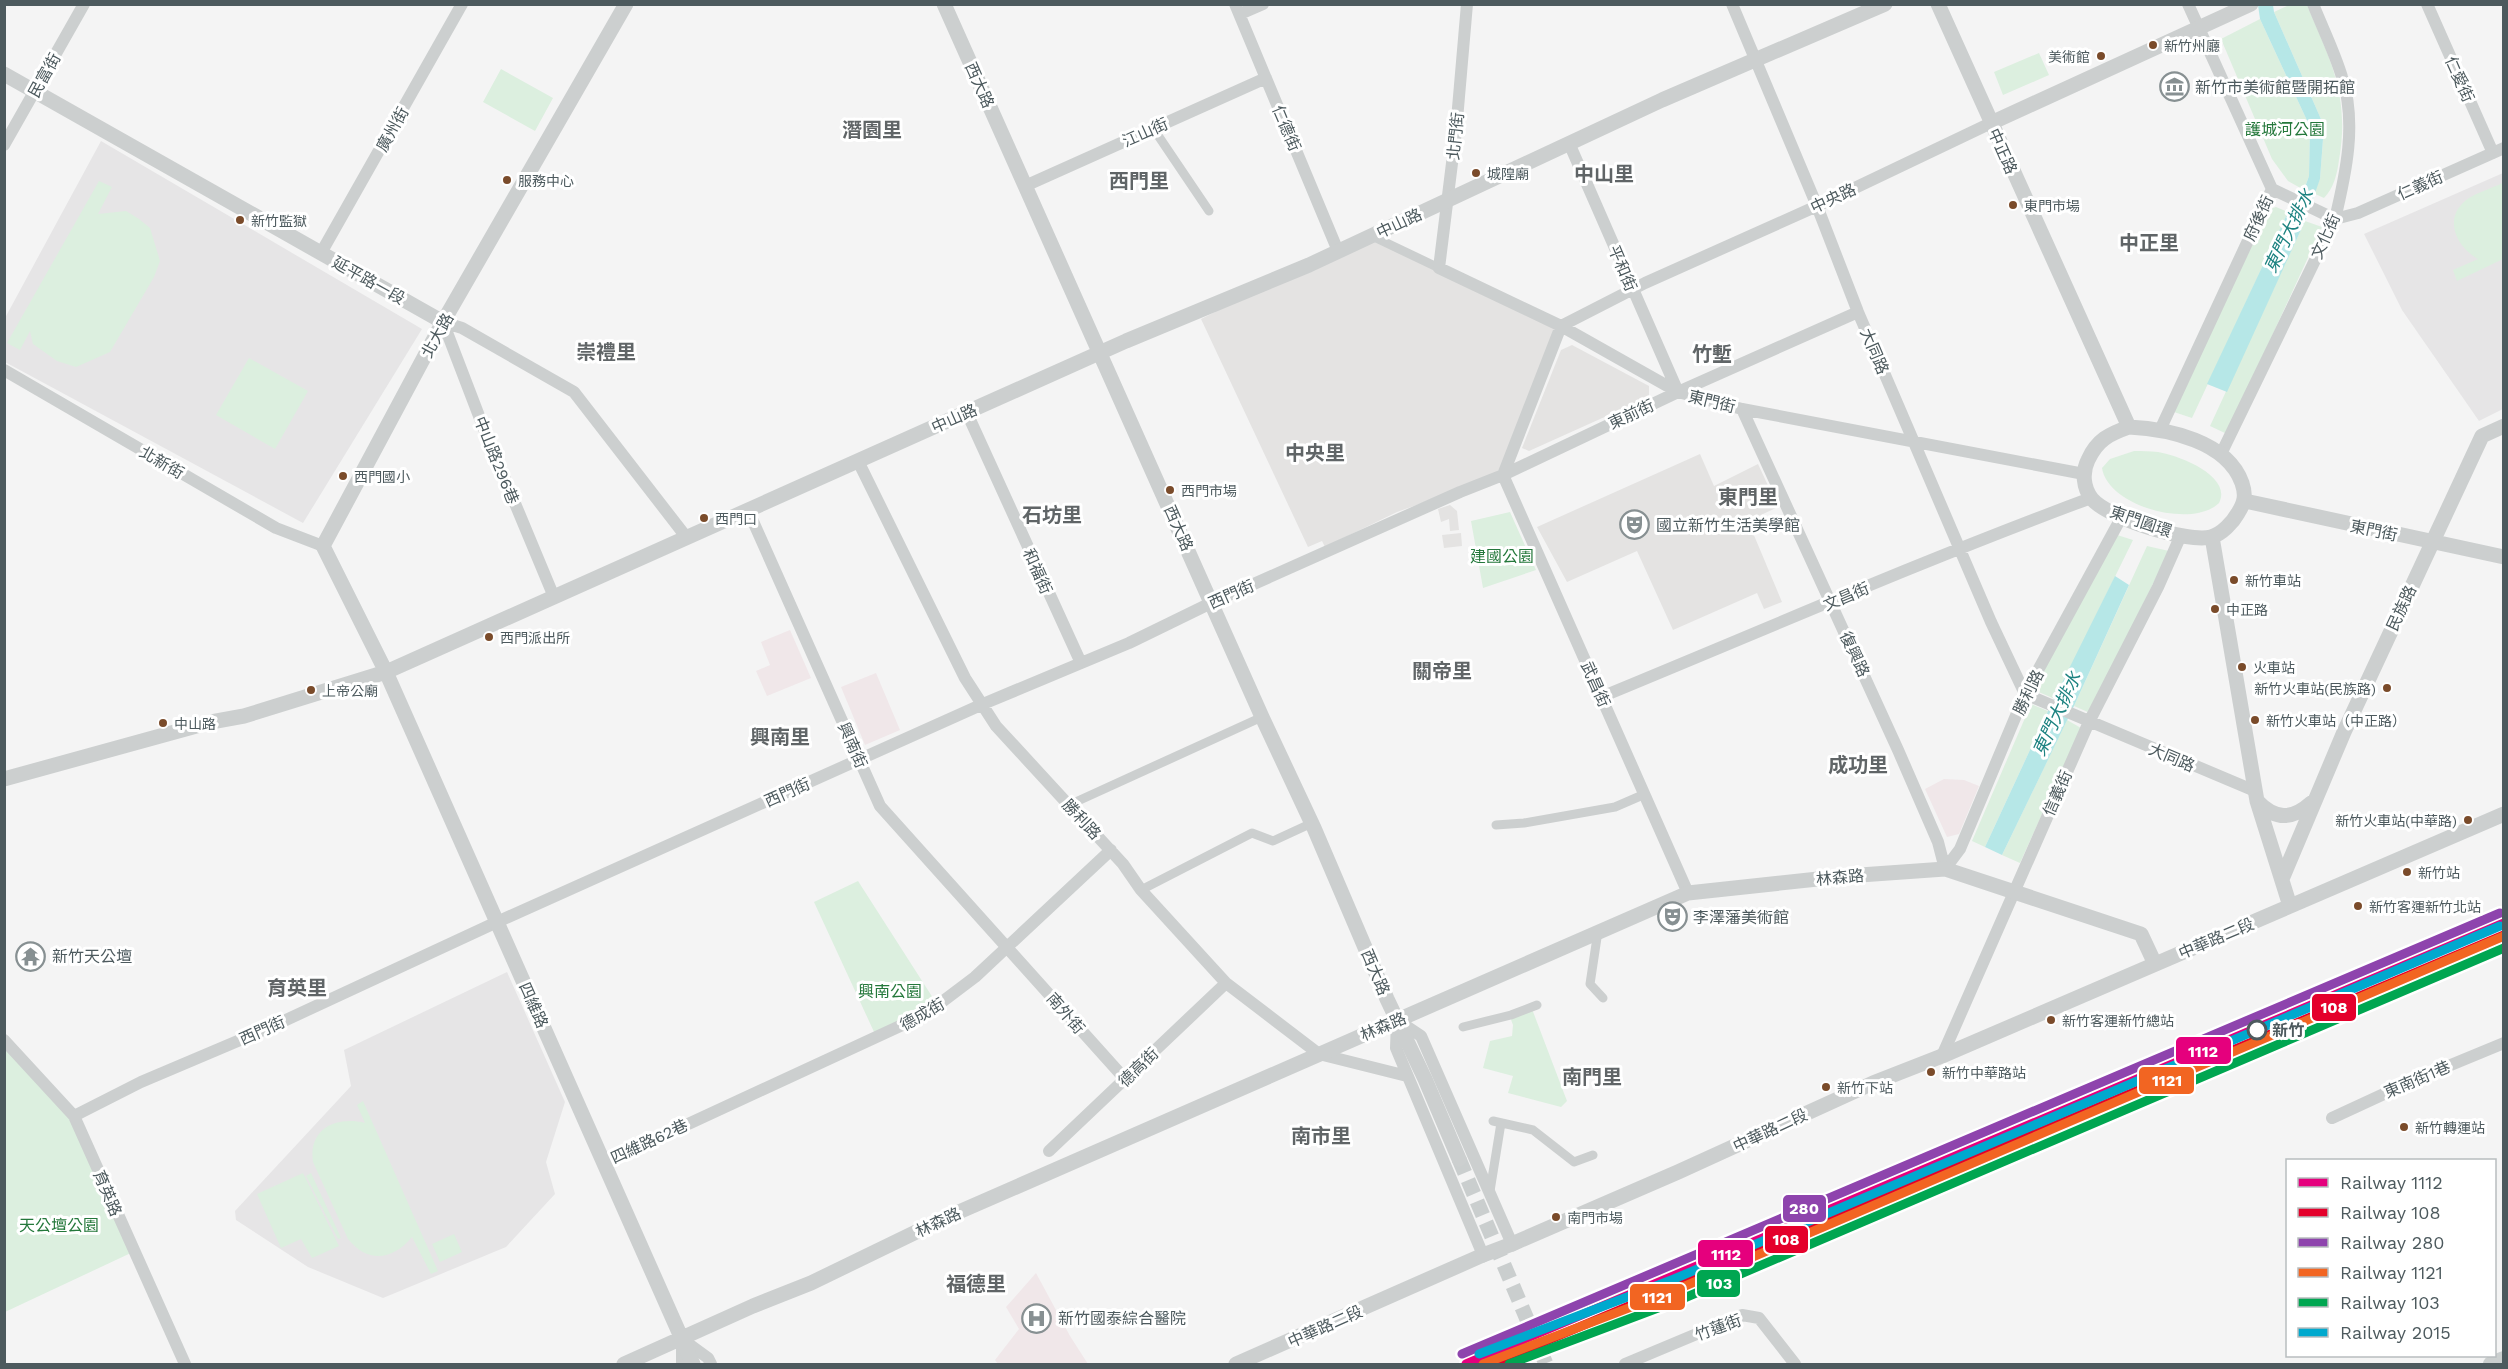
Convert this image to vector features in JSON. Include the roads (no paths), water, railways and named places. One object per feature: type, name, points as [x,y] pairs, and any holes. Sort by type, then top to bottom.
[{"type":"main road","points":[[2491,1365],[2504,1359]]},
{"type":"street","name":"民富街","points":[[4,145],[84,4]]},
{"type":"street","name":"廣州街","points":[[321,253],[462,4]]},
{"type":"street","name":"北大路","points":[[323,546],[443,322],[626,4]]},
{"type":"street","name":"西大路","points":[[944,4],[1262,717],[1312,823],[1459,1159]]},
{"type":"street","points":[[1237,10],[1263,4]]},
{"type":"street","name":"北門街","points":[[1439,268],[1467,4]]},
{"type":"street","name":"大同路","points":[[1732,4],[1817,206],[1858,312],[1991,622],[2025,694],[2256,796]]},
{"type":"street","name":"中山路","points":[[4,780],[211,722],[244,716],[386,672],[1099,354],[1372,236],[1662,100],[1885,4]]},
{"type":"street","name":"中正路","points":[[1938,4],[2129,427]]},
{"type":"street","name":"府後街","points":[[2160,430],[2272,189],[2188,4]]},
{"type":"street","name":"中央路","points":[[1561,326],[1632,290],[1817,206],[1991,123],[2200,30],[2252,4]]},
{"type":"street","name":"文化街","points":[[2221,454],[2335,219],[2348,156],[2349,111],[2343,78],[2313,4]]},
{"type":"street","name":"仁愛街","points":[[2427,4],[2498,150]]},
{"type":"street","name":"仁德街","points":[[1237,10],[1338,251]]},
{"type":"street","name":"延平路一段","points":[[4,74],[443,322],[462,328],[574,392],[687,538]]},
{"type":"street","name":"江山街","points":[[1025,186],[1266,78]]},
{"type":"street","points":[[1153,128],[1209,211]]},
{"type":"street","name":"平和街","points":[[1569,143],[1678,392]]},
{"type":"street","name":"仁義街","points":[[2335,219],[2358,213],[2498,150]]},
{"type":"street","points":[[2272,189],[2335,219]]},
{"type":"street","name":"東門街","points":[[1372,236],[1561,326],[1678,392],[1742,409],[2084,474]]},
{"type":"street","name":"東前街","points":[[1503,475],[1678,392],[1858,312]]},
{"type":"street","name":"中山路296巷","points":[[443,322],[483,429],[554,597]]},
{"type":"street","points":[[1503,475],[1561,326]]},
{"type":"street","name":"北新街","points":[[4,370],[276,528],[323,546]]},
{"type":"street","name":"復興路","points":[[1742,409],[1934,832],[1945,869]]},
{"type":"street","name":"和福街","points":[[967,413],[1081,663]]},
{"type":"street","name":"民族路","points":[[2282,879],[2313,802],[2431,542],[2482,436],[2504,426]]},
{"type":"street","points":[[2084,474],[2093,448],[2102,439],[2129,427],[2160,430],[2197,442],[2221,454],[2239,476],[2245,501],[2229,525],[2212,537],[2256,796],[2290,906]]},
{"type":"street","name":"勝利路","points":[[858,461],[964,678],[996,726],[1111,850],[1141,890],[1226,983],[1319,1054],[1407,1076]]},
{"type":"street","name":"東門圓環","points":[[2084,474],[2091,498],[2102,508],[2121,518],[2149,528],[2181,535],[2212,537]]},
{"type":"street","name":"西門街","points":[[74,1116],[141,1082],[264,1030],[497,922],[983,705],[1129,643],[1212,603],[1460,492],[1503,475]]},
{"type":"street","name":"武昌街","points":[[1503,475],[1688,893]]},
{"type":"street","name":"文昌街","points":[[1601,697],[1831,603],[1960,547],[2091,498]]},
{"type":"street","name":"東門街","points":[[2245,501],[2504,558]]},
{"type":"street","name":"興南街","points":[[748,510],[880,806],[1008,947]]},
{"type":"street","name":"勝利路","points":[[1945,869],[1960,849],[2025,694],[2121,518]]},
{"type":"street","name":"信義街","points":[[1942,1056],[2089,722],[2158,586],[2181,535]]},
{"type":"street","points":[[323,546],[386,672]]},
{"type":"street","name":"四維路","points":[[386,672],[693,1365]]},
{"type":"street","points":[[1069,805],[1262,717]]},
{"type":"street","points":[[1496,825],[1524,823],[1615,807],[1646,794]]},
{"type":"street","points":[[2256,796],[2267,811],[2283,816],[2300,813],[2313,802]]},
{"type":"street","name":"中華路二段","points":[[1236,1365],[1670,1176],[1873,1083],[1942,1056],[2504,814]]},
{"type":"street","points":[[1141,890],[1252,833],[1273,841],[1312,823]]},
{"type":"street","name":"德成街","points":[[695,1119],[868,1043],[926,1014],[975,977],[1111,850]]},
{"type":"street","name":"林森路","points":[[624,1365],[753,1306],[811,1283],[945,1218],[1140,1135],[1688,893],[1846,876],[1945,869],[2141,934],[2155,964]]},
{"type":"street","points":[[1598,931],[1590,984],[1603,998]]},
{"type":"street","name":"南外街","points":[[1008,947],[1125,1079]]},
{"type":"street","name":"德高街","points":[[1049,1151],[1226,983]]},
{"type":"street","points":[[1463,1027],[1511,1015],[1537,1005]]},
{"type":"street","name":"西大路","points":[[1397,1020],[1396,1048],[1483,1256]]},
{"type":"street","points":[[1397,1020],[1421,1036],[1512,1244]]},
{"type":"street","name":"育英路","points":[[4,1041],[74,1116],[185,1365]]},
{"type":"street","name":"東南街1巷","points":[[2332,1118],[2412,1081],[2504,1043]]},
{"type":"street","name":"四維路62巷","points":[[604,1162],[695,1119]]},
{"type":"street","points":[[1490,1192],[1497,1122],[1533,1130],[1574,1162],[1593,1155]]},
{"type":"street","name":"竹蓮街","points":[[1624,1365],[1742,1316],[1759,1318],[1795,1365]]},
{"type":"street","points":[[682,1339],[708,1358],[711,1365]]},
{"type":"street","name":"四維路","points":[[682,1339],[682,1365]]},
{"type":"water","name":"東門大排水","points":[[2258,5],[2273,5],[2324,126],[2320,179],[2305,221],[2227,392],[2207,384],[2288,212],[2304,190],[2309,176],[2310,127],[2260,19]]},
{"type":"water","name":"東門大排水","points":[[2115,576],[2129,585],[2002,855],[1985,847],[2048,711]]},
{"type":"tunnel","points":[[1459,1159],[1546,1364]]},
{"type":"rail line","name":"280","points":[[1462,1354],[2500,913]]},
{"type":"rail line","name":"1112","points":[[1466,1364],[2504,923]]},
{"type":"rail line","name":"2015","points":[[1479,1354],[1674,1279],[2500,926]]},
{"type":"rail line","name":"108","points":[[1492,1364],[2504,935]]},
{"type":"rail line","name":"1121","points":[[1483,1364],[1678,1289],[2504,936]]},
{"type":"rail line","name":"103","points":[[1509,1364],[1682,1299],[2504,948]]},
{"type":"place","name":"新竹州廳","points":[[2153,45]]},
{"type":"place","name":"美術館","points":[[2101,56]]},
{"type":"place","name":"新竹市美術館暨開拓館","points":[[2174,87]]},
{"type":"place","name":"城隍廟","points":[[1476,173]]},
{"type":"place","name":"服務中心","points":[[507,180]]},
{"type":"place","name":"東門市場","points":[[2013,205]]},
{"type":"place","name":"新竹監獄","points":[[240,220]]},
{"type":"place","name":"西門國小","points":[[343,476]]},
{"type":"place","name":"西門市場","points":[[1170,490]]},
{"type":"place","name":"西門口","points":[[704,518]]},
{"type":"place","name":"國立新竹生活美學館","points":[[1635,525]]},
{"type":"place","name":"新竹車站","points":[[2234,580]]},
{"type":"place","name":"中正路","points":[[2215,609]]},
{"type":"place","name":"西門派出所","points":[[489,637]]},
{"type":"place","name":"火車站","points":[[2242,667]]},
{"type":"place","name":"新竹火車站(民族路)","points":[[2387,688]]},
{"type":"place","name":"上帝公廟","points":[[311,690]]},
{"type":"place","name":"新竹火車站（中正路）","points":[[2255,720]]},
{"type":"place","name":"中山路","points":[[163,723]]},
{"type":"place","name":"新竹火車站(中華路)","points":[[2468,820]]},
{"type":"place","name":"新竹站","points":[[2407,872]]},
{"type":"place","name":"新竹客運新竹北站","points":[[2358,906]]},
{"type":"place","name":"李澤藩美術館","points":[[1672,917]]},
{"type":"place","name":"新竹天公壇","points":[[31,956]]},
{"type":"place","name":"新竹客運新竹總站","points":[[2051,1020]]},
{"type":"place","name":"新竹","points":[[2257,1030]]},
{"type":"place","name":"新竹中華路站","points":[[1931,1072]]},
{"type":"place","name":"新竹下站","points":[[1826,1087]]},
{"type":"place","name":"新竹轉運站","points":[[2404,1127]]},
{"type":"place","name":"南門市場","points":[[1556,1217]]},
{"type":"place","name":"新竹國泰綜合醫院","points":[[1037,1318]]},
{"type":"district","name":"潛園里","points":[[872,130]]},
{"type":"district","name":"中山里","points":[[1604,174]]},
{"type":"district","name":"西門里","points":[[1139,181]]},
{"type":"district","name":"中正里","points":[[2149,243]]},
{"type":"district","name":"崇禮里","points":[[606,352]]},
{"type":"district","name":"竹塹","points":[[1712,354]]},
{"type":"district","name":"中央里","points":[[1315,453]]},
{"type":"district","name":"東門里","points":[[1748,497]]},
{"type":"district","name":"石坊里","points":[[1052,515]]},
{"type":"district","name":"關帝里","points":[[1442,671]]},
{"type":"district","name":"興南里","points":[[780,737]]},
{"type":"district","name":"成功里","points":[[1858,765]]},
{"type":"district","name":"育英里","points":[[297,988]]},
{"type":"district","name":"南門里","points":[[1592,1077]]},
{"type":"district","name":"南市里","points":[[1321,1136]]},
{"type":"district","name":"福德里","points":[[976,1284]]},
{"type":"park label","name":"護城河公園","points":[[2285,129]]},
{"type":"park label","name":"建國公園","points":[[1502,556]]},
{"type":"park label","name":"興南公園","points":[[890,991]]},
{"type":"park label","name":"天公壇公園","points":[[59,1225]]}]
